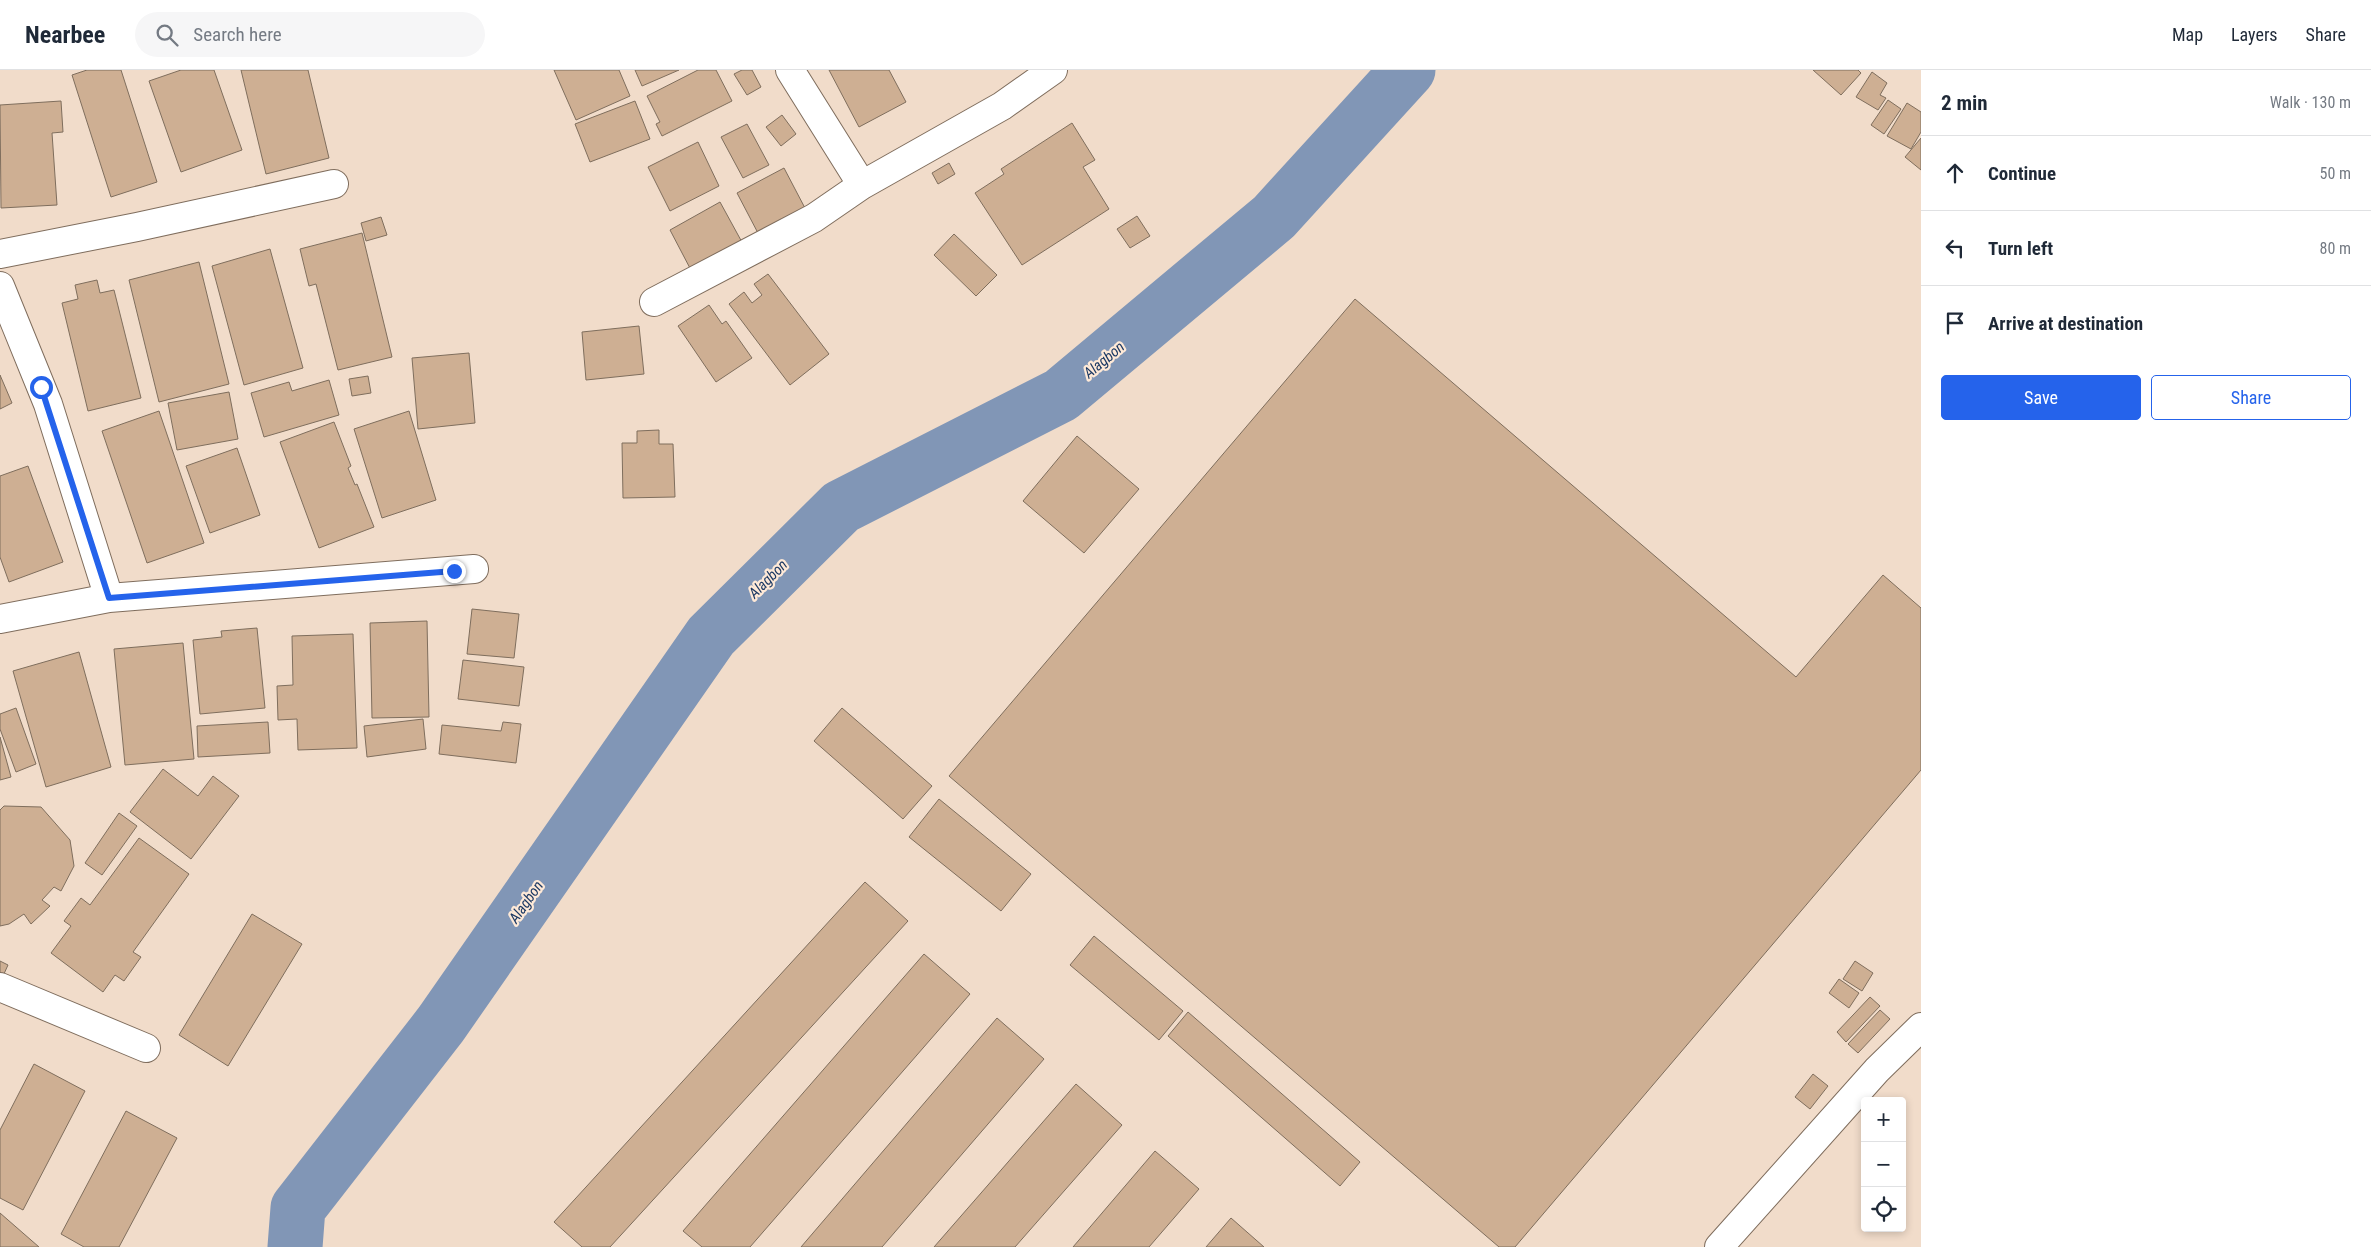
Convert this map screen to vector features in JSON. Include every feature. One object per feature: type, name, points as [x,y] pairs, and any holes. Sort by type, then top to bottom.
[{"type":"street","points":[[790,70],[862,185]]},
{"type":"street","points":[[654,302],[814,218],[862,185],[1002,106],[1053,70]]},
{"type":"street","points":[[0,254],[137,227],[334,184]]},
{"type":"street","points":[[0,286],[48,404],[109,598]]},
{"type":"street","points":[[0,619],[109,598],[474,569]]},
{"type":"street","points":[[0,987],[146,1048]]},
{"type":"street","points":[[1719,1247],[1877,1070],[1921,1027]]},
{"type":"building","points":[[87,70],[121,70],[157,182],[111,197],[72,75]]},
{"type":"building","points":[[181,70],[214,70],[242,150],[181,172],[149,81]]},
{"type":"building","points":[[241,70],[308,70],[329,158],[266,174]]},
{"type":"building","points":[[554,70],[619,70],[630,96],[576,120]]},
{"type":"building","points":[[635,70],[679,70],[642,86]]},
{"type":"building","points":[[698,70],[716,70],[732,101],[662,136],[656,124],[660,122],[647,96]]},
{"type":"building","points":[[742,70],[752,70],[761,87],[747,95],[734,74]]},
{"type":"building","points":[[829,70],[889,70],[906,102],[859,127]]},
{"type":"building","points":[[1813,70],[1858,70],[1861,73],[1841,95]]},
{"type":"building","points":[[1872,72],[1887,83],[1880,95],[1886,98],[1878,110],[1856,97]]},
{"type":"building","points":[[1888,100],[1901,109],[1884,134],[1871,125]]},
{"type":"building","points":[[61,101],[63,132],[52,133],[57,205],[1,208],[0,105]]},
{"type":"building","points":[[635,101],[650,139],[590,162],[575,124]]},
{"type":"building","points":[[1907,103],[1921,112],[1921,132],[1911,149],[1887,136]]},
{"type":"building","points":[[782,115],[796,134],[781,146],[766,127]]},
{"type":"building","points":[[1072,123],[1095,160],[1083,167],[1109,209],[1022,265],[975,193],[1004,174],[1001,169]]},
{"type":"building","points":[[747,124],[769,165],[743,178],[721,137]]},
{"type":"building","points":[[1921,138],[1921,170],[1905,157]]},
{"type":"building","points":[[698,142],[719,186],[670,211],[648,167]]},
{"type":"building","points":[[949,163],[955,174],[938,184],[932,173]]},
{"type":"building","points":[[784,168],[806,210],[759,235],[737,193]]},
{"type":"building","points":[[720,202],[743,244],[692,272],[670,230]]},
{"type":"building","points":[[1137,216],[1150,236],[1130,248],[1117,229]]},
{"type":"building","points":[[381,217],[387,235],[366,241],[361,223]]},
{"type":"building","points":[[362,233],[392,357],[338,370],[316,284],[309,286],[300,249]]},
{"type":"building","points":[[954,234],[997,275],[976,296],[934,255]]},
{"type":"building","points":[[270,249],[303,368],[244,385],[212,266]]},
{"type":"building","points":[[199,262],[229,384],[159,402],[129,280]]},
{"type":"building","points":[[768,274],[829,354],[790,385],[729,304],[744,292],[752,303],[762,295],[754,284]]},
{"type":"building","points":[[97,280],[100,293],[114,290],[141,398],[88,411],[62,303],[78,299],[75,285]]},
{"type":"building","points":[[1355,299],[1796,677],[1883,575],[1921,608],[1921,770],[1515,1247],[1499,1247],[949,776]]},
{"type":"building","points":[[709,305],[722,324],[726,321],[752,358],[716,382],[678,326]]},
{"type":"building","points":[[639,326],[644,374],[586,380],[582,332]]},
{"type":"building","points":[[469,353],[475,423],[418,429],[412,358]]},
{"type":"building","points":[[0,375],[12,403],[0,409]]},
{"type":"building","points":[[368,376],[371,393],[352,396],[349,379]]},
{"type":"building","points":[[329,380],[339,415],[264,437],[251,393],[289,382],[292,391]]},
{"type":"building","points":[[229,392],[238,439],[177,450],[168,403]]},
{"type":"building","points":[[159,411],[204,543],[147,563],[102,431]]},
{"type":"building","points":[[409,411],[436,500],[382,518],[354,429]]},
{"type":"building","points":[[334,422],[351,466],[348,468],[355,485],[357,484],[374,527],[319,548],[280,442]]},
{"type":"building","points":[[659,430],[659,444],[673,444],[675,497],[623,498],[622,443],[637,443],[637,431]]},
{"type":"building","points":[[1077,436],[1139,489],[1084,553],[1023,501]]},
{"type":"building","points":[[237,448],[260,515],[210,533],[186,466]]},
{"type":"building","points":[[28,466],[63,562],[9,582],[0,557],[0,476]]},
{"type":"building","points":[[472,609],[519,614],[514,658],[467,654]]},
{"type":"building","points":[[427,621],[429,717],[372,718],[370,623]]},
{"type":"building","points":[[257,628],[265,708],[200,714],[193,640],[222,637],[221,631]]},
{"type":"building","points":[[353,634],[357,748],[298,750],[297,719],[278,720],[277,686],[293,685],[292,636]]},
{"type":"building","points":[[183,643],[194,759],[125,765],[114,649]]},
{"type":"building","points":[[79,652],[111,767],[46,787],[13,671]]},
{"type":"building","points":[[463,660],[524,667],[519,706],[458,699]]},
{"type":"building","points":[[16,708],[36,764],[16,772],[0,729],[0,714]]},
{"type":"building","points":[[842,708],[932,786],[903,819],[814,741]]},
{"type":"building","points":[[423,719],[426,749],[367,757],[364,726]]},
{"type":"building","points":[[268,722],[270,753],[198,757],[197,726]]},
{"type":"building","points":[[503,722],[521,724],[516,763],[439,754],[442,725],[501,731]]},
{"type":"building","points":[[0,737],[11,777],[0,780]]},
{"type":"building","points":[[163,769],[198,796],[213,776],[239,796],[191,859],[130,812]]},
{"type":"building","points":[[939,799],[1031,874],[1001,911],[909,837]]},
{"type":"building","points":[[4,806],[41,807],[70,840],[74,866],[61,891],[54,887],[42,900],[50,906],[31,924],[24,914],[9,924],[0,926],[0,810]]},
{"type":"building","points":[[119,813],[137,826],[102,875],[85,863]]},
{"type":"building","points":[[139,838],[189,874],[133,952],[141,957],[124,981],[115,975],[103,992],[51,953],[71,926],[64,921],[81,898],[90,905]]},
{"type":"building","points":[[865,882],[908,921],[610,1247],[582,1247],[554,1222]]},
{"type":"building","points":[[252,914],[302,944],[228,1066],[179,1035]]},
{"type":"building","points":[[1094,936],[1183,1011],[1159,1040],[1070,965]]},
{"type":"building","points":[[924,954],[970,994],[750,1247],[702,1247],[683,1231]]},
{"type":"building","points":[[0,961],[8,965],[3,976],[0,975]]},
{"type":"building","points":[[1855,961],[1873,973],[1862,991],[1843,979]]},
{"type":"building","points":[[1839,979],[1859,993],[1849,1008],[1829,993]]},
{"type":"building","points":[[1870,997],[1880,1006],[1846,1042],[1837,1032]]},
{"type":"building","points":[[1880,1010],[1890,1019],[1858,1053],[1848,1044]]},
{"type":"building","points":[[1188,1012],[1360,1162],[1340,1186],[1168,1036]]},
{"type":"building","points":[[997,1018],[1044,1059],[882,1247],[801,1247]]},
{"type":"building","points":[[34,1064],[85,1091],[23,1210],[0,1198],[0,1130]]},
{"type":"building","points":[[1813,1074],[1828,1086],[1810,1109],[1795,1097]]},
{"type":"building","points":[[1076,1084],[1122,1125],[1015,1247],[934,1247]]},
{"type":"building","points":[[126,1111],[177,1138],[119,1247],[84,1247],[61,1234]]},
{"type":"building","points":[[1155,1151],[1199,1189],[1149,1247],[1073,1247]]},
{"type":"building","points":[[0,1213],[39,1247],[0,1247]]},
{"type":"building","points":[[1231,1218],[1264,1247],[1206,1247]]},
{"type":"waterway","name":"Alagbon","points":[[295,1247],[298,1208],[441,1024],[711,636],[841,507],[1061,395],[1274,217],[1408,70]]},
{"type":"route","points":[[41,387],[109,598],[454,571]]}]
